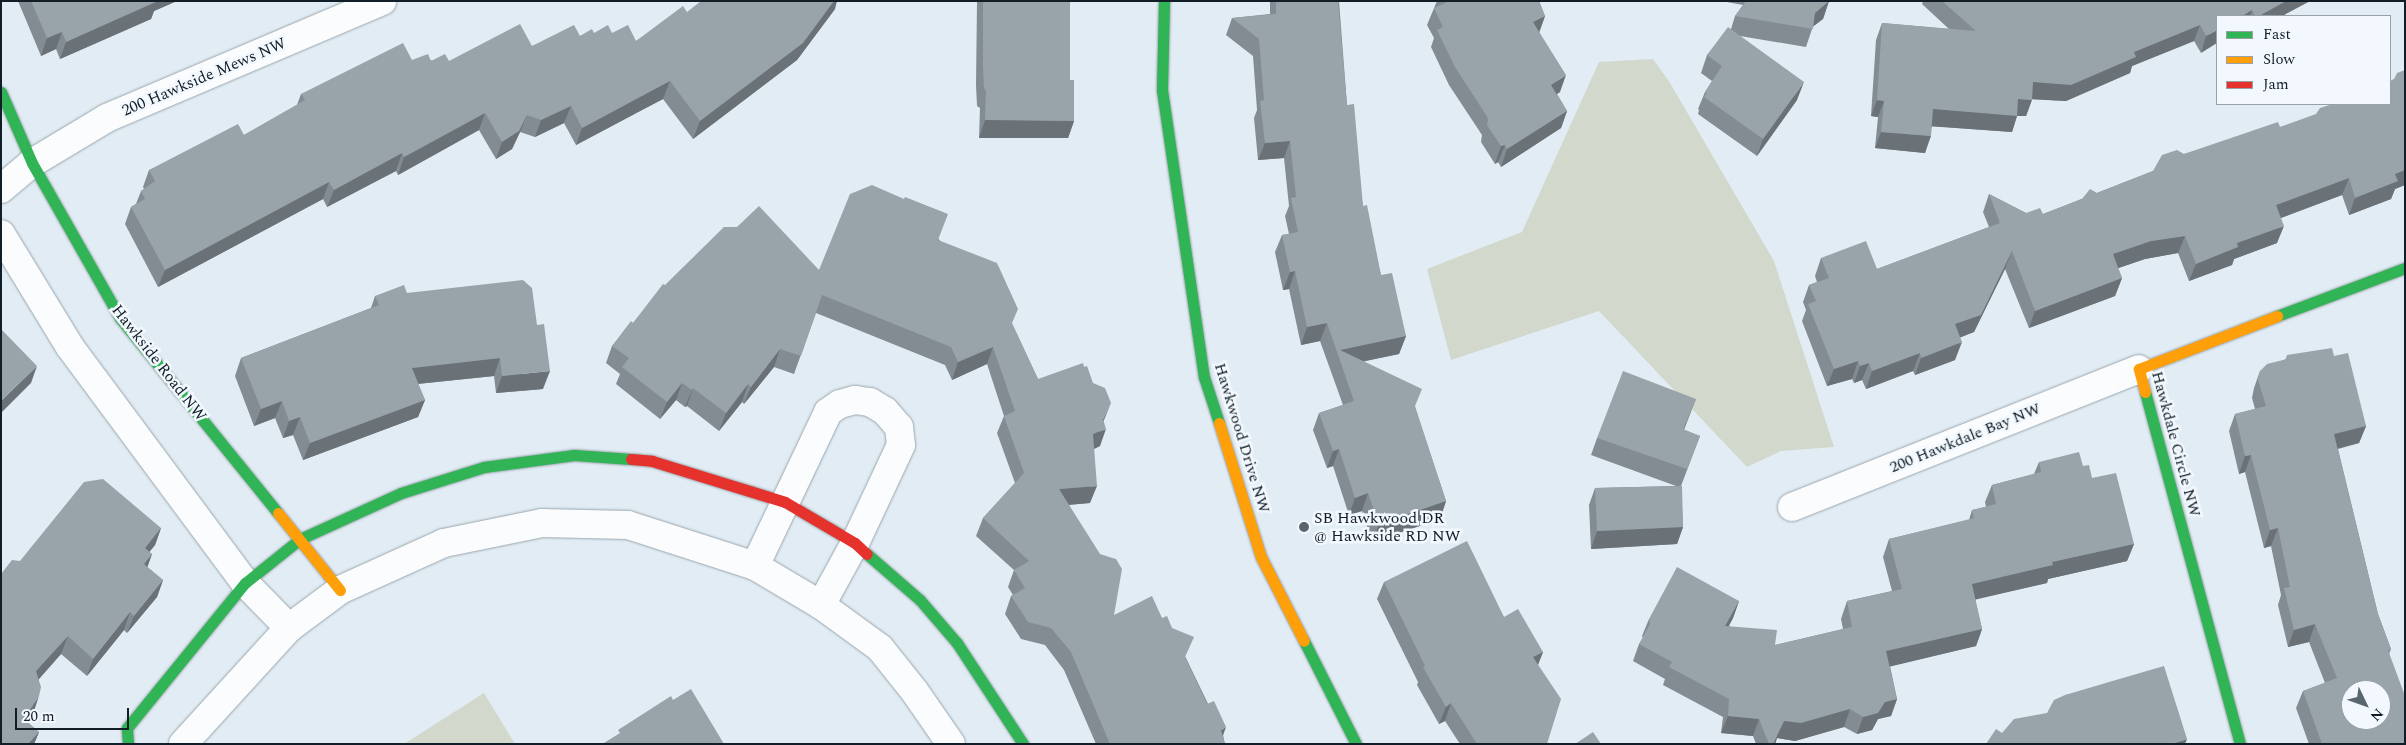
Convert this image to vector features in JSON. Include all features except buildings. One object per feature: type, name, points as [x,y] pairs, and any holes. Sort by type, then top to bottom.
[{"type":"street","name":"200 Hawkside Mews NW","points":[[1,189],[32,163],[107,118],[382,1]]},
{"type":"street","name":"Hawkwood Drive NW","points":[[1164,1],[1162,90],[1204,377],[1261,557],[1356,744]]},
{"type":"street","name":"Hawkside Road NW","points":[[1,92],[32,163],[120,318],[340,590]]},
{"type":"street","points":[[1,234],[70,347],[245,583],[289,628]]},
{"type":"street","name":"Hawkdale Circle NW","points":[[2240,744],[2139,368],[2405,268]]},
{"type":"street","name":"200 Hawkdale Bay NW","points":[[1792,508],[2139,368]]},
{"type":"street","points":[[755,566],[828,412],[840,404],[855,400],[870,402],[885,411],[899,427],[901,445],[855,543],[821,605]]},
{"type":"street","points":[[128,744],[127,728],[245,583],[300,539],[401,493],[466,473],[484,468],[574,455],[652,461],[785,502],[855,543],[920,600],[957,643],[1023,744]]},
{"type":"street","points":[[183,744],[289,628],[340,590],[444,543],[542,523],[628,525],[755,566],[821,605],[880,648],[915,692],[951,744]]},
{"type":"shaded area","points":[[1653,59],[1670,83],[1774,261],[1834,447],[1781,451],[1747,467],[1599,311],[1451,360],[1427,269],[1522,232],[1599,62]]},
{"type":"shaded area","points":[[484,693],[515,744],[404,744]]},
{"type":"traffic: fast","points":[[1164,1],[1162,90],[1204,377],[1219,423]]},
{"type":"traffic: fast","points":[[1,92],[32,163],[120,318],[278,513]]},
{"type":"traffic: fast","points":[[2277,316],[2405,268]]},
{"type":"traffic: fast","points":[[2145,392],[2240,744]]},
{"type":"traffic: fast","points":[[128,744],[127,728],[245,583],[300,539],[401,493],[484,467],[574,455],[631,459]]},
{"type":"traffic: fast","points":[[867,554],[920,600],[957,643],[1023,744]]},
{"type":"traffic: fast","points":[[1304,641],[1356,744]]},
{"type":"traffic: slow","points":[[2145,392],[2139,369],[2277,316]]},
{"type":"traffic: slow","points":[[1219,423],[1261,557],[1304,641]]},
{"type":"traffic: slow","points":[[278,513],[340,590]]},
{"type":"traffic: jam","points":[[631,459],[652,461],[785,502],[855,543],[867,554]]},
{"type":"place","name":"SB Hawkwood DR @ Hawkside RD NW","points":[[1304,527]]}]
